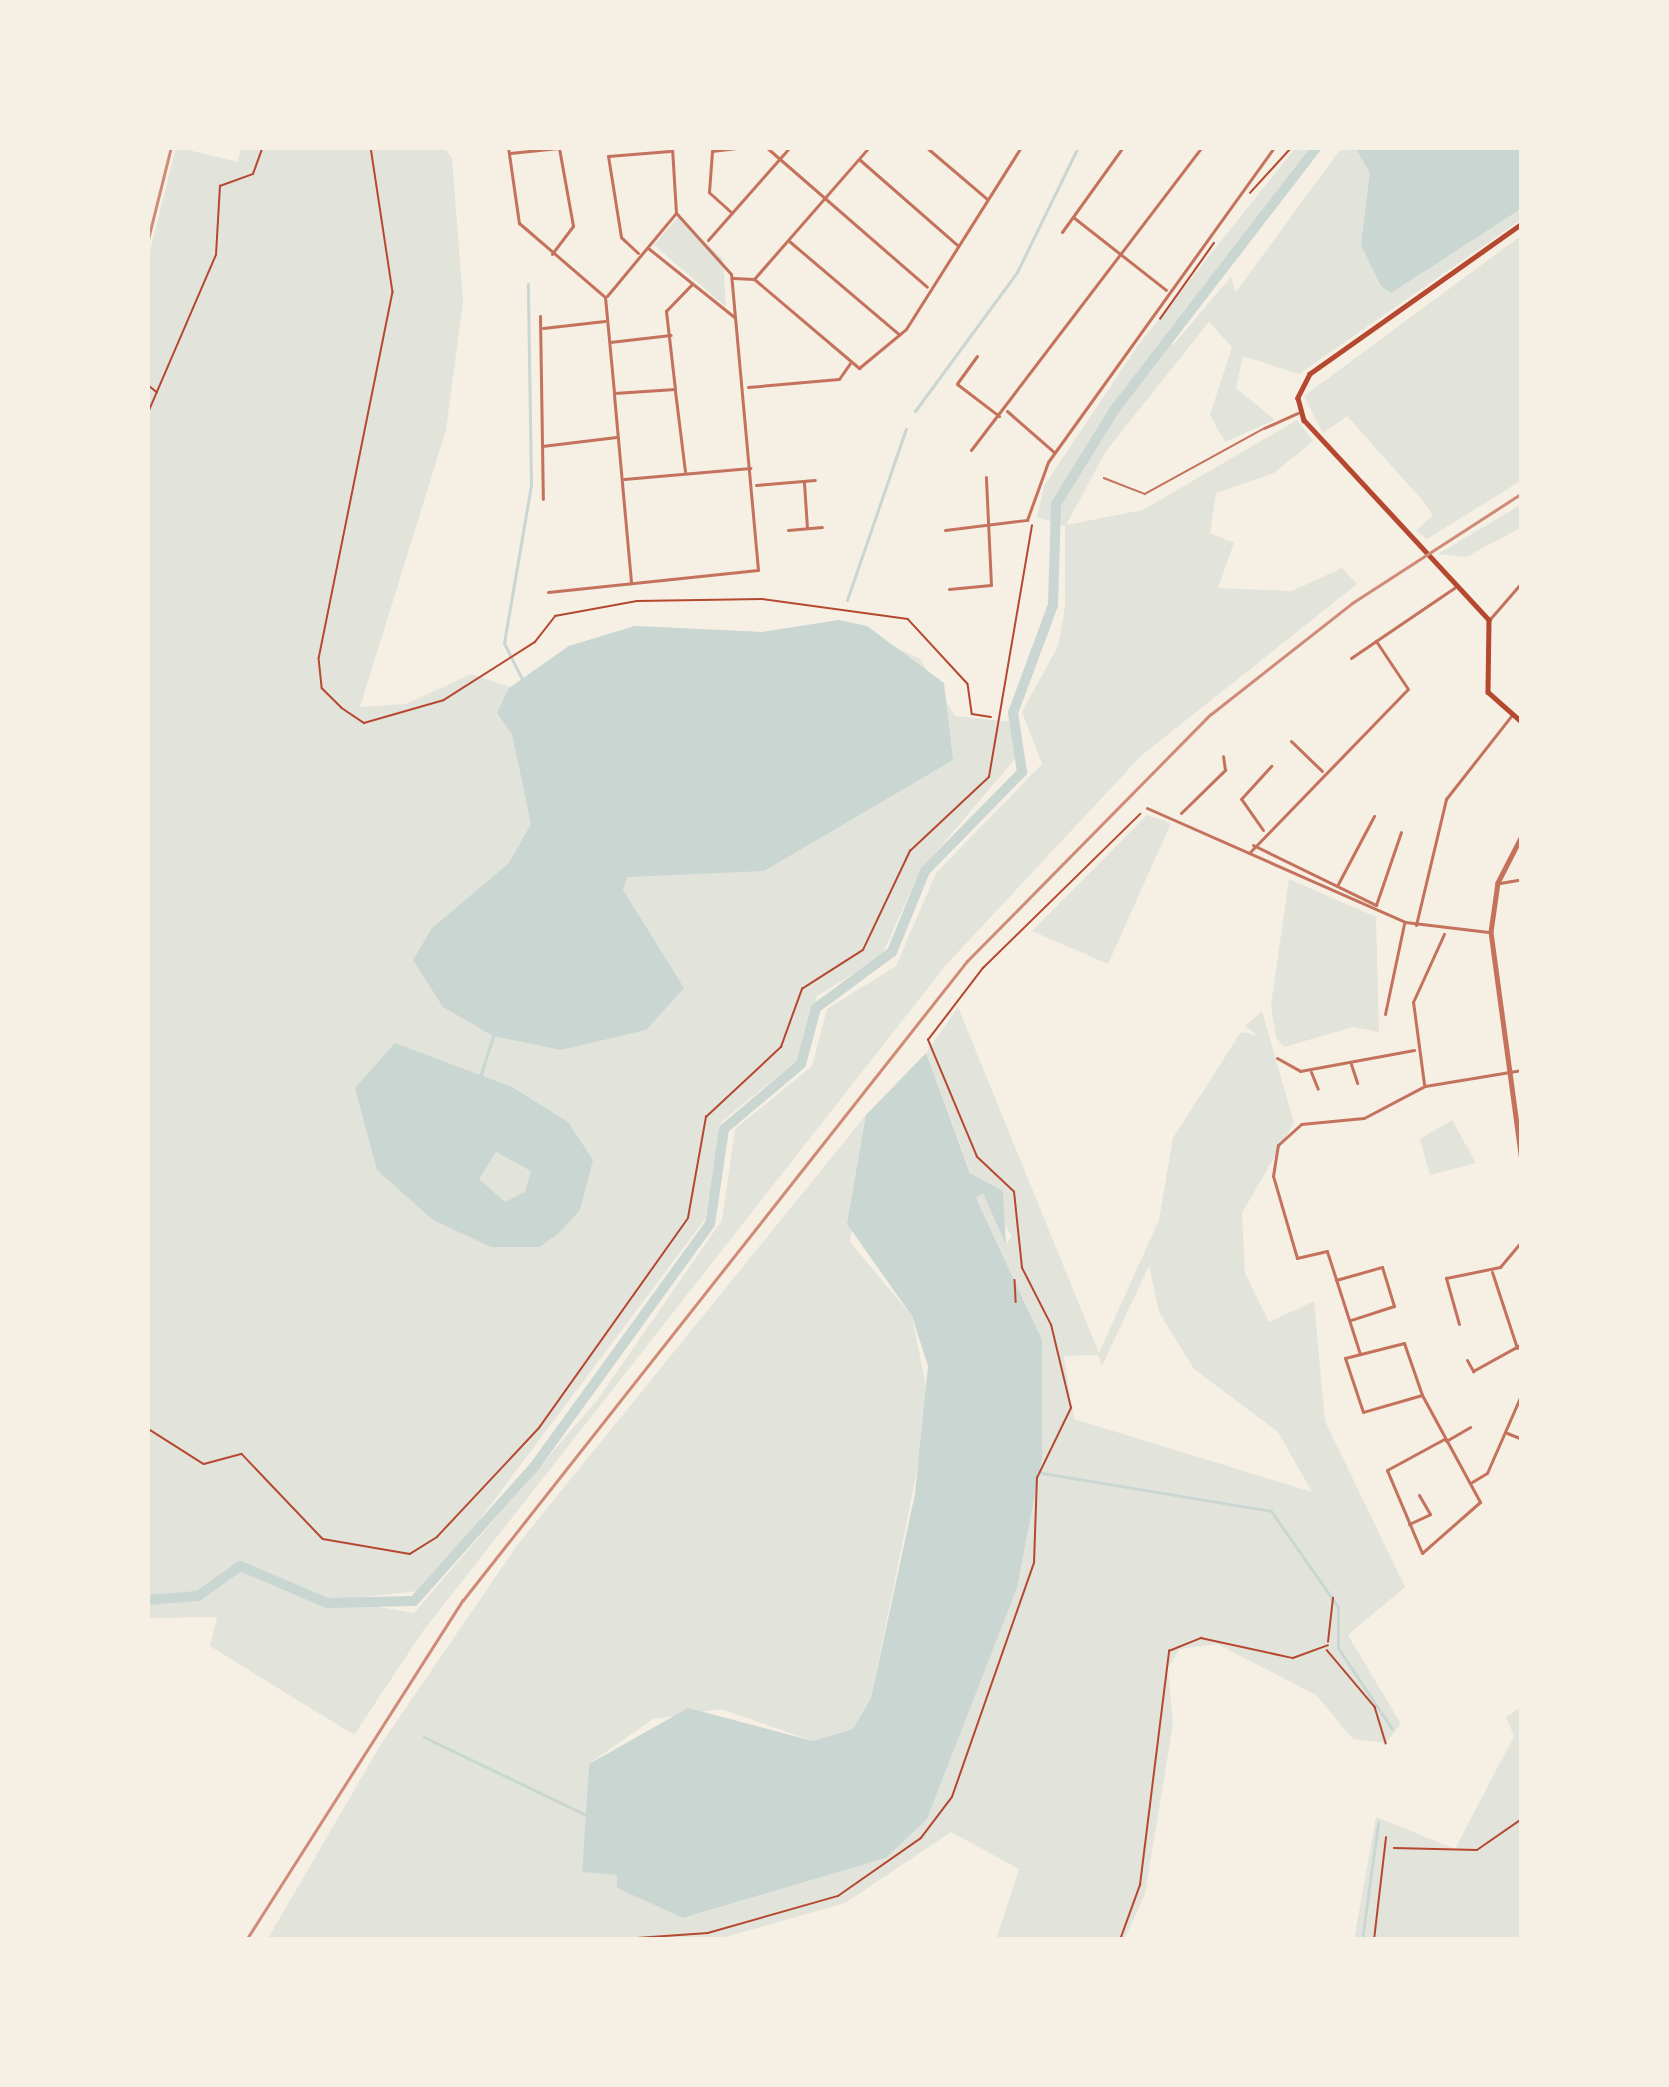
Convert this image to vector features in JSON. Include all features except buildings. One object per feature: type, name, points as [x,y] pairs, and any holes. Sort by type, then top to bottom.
[{"type":"main road","points":[[1522,224],[1310,374],[1300,413],[1439,574],[1489,620],[1488,692],[1522,722]]},
{"type":"street","points":[[606,147],[621,236],[640,254]]},
{"type":"street","points":[[732,213],[709,192],[712,151],[743,147]]},
{"type":"street","points":[[766,147],[930,290]]},
{"type":"street","points":[[708,240],[790,147]]},
{"type":"street","points":[[754,278],[869,147]]},
{"type":"street","points":[[926,147],[988,200]]},
{"type":"street","points":[[1007,147],[1016,155]]},
{"type":"street","points":[[732,278],[754,278],[859,368],[900,335],[1021,147]]},
{"type":"street","points":[[1062,232],[1123,147]]},
{"type":"street","points":[[971,450],[1202,147]]},
{"type":"street","points":[[945,530],[1027,520],[1056,453],[1274,147]]},
{"type":"street","points":[[552,254],[573,226],[559,148],[508,150],[519,223],[552,254],[605,298]]},
{"type":"street","points":[[608,156],[672,149],[676,213],[605,298],[631,585]]},
{"type":"street","points":[[859,159],[958,246]]},
{"type":"street","points":[[548,592],[753,574],[753,467],[732,278],[708,240],[676,213]]},
{"type":"street","points":[[1073,218],[1168,292]]},
{"type":"street","points":[[788,240],[900,335]]},
{"type":"street","points":[[646,247],[735,318]]},
{"type":"street","points":[[685,474],[666,311],[692,284]]},
{"type":"street","points":[[540,316],[543,499]]},
{"type":"street","points":[[541,328],[607,321]]},
{"type":"street","points":[[608,342],[671,334]]},
{"type":"street","points":[[977,356],[957,384],[999,416]]},
{"type":"street","points":[[747,388],[839,380],[851,362]]},
{"type":"street","points":[[614,393],[675,389]]},
{"type":"street","points":[[1005,409],[1056,453]]},
{"type":"street","points":[[1264,428],[1300,413]]},
{"type":"street","points":[[541,446],[618,436]]},
{"type":"street","points":[[623,479],[753,467]]},
{"type":"street","points":[[949,589],[991,586],[986,477]]},
{"type":"street","points":[[754,485],[815,480]]},
{"type":"street","points":[[803,481],[807,528]]},
{"type":"street","points":[[788,530],[822,527]]},
{"type":"street","points":[[1489,620],[1522,582]]},
{"type":"street","points":[[1351,658],[1454,588]]},
{"type":"street","points":[[1249,854],[1264,832],[1408,688],[1376,641]]},
{"type":"street","points":[[1416,926],[1446,799],[1511,716]]},
{"type":"street","points":[[1292,741],[1324,773]]},
{"type":"street","points":[[1180,814],[1225,770],[1223,756]]},
{"type":"street","points":[[1264,832],[1241,799],[1271,766]]},
{"type":"street","points":[[1147,808],[1180,814],[1249,854],[1416,926],[1444,933],[1491,932]]},
{"type":"street","points":[[1337,886],[1374,816]]},
{"type":"street","points":[[1253,844],[1376,904],[1401,832]]},
{"type":"street","points":[[1522,836],[1498,883],[1491,932],[1503,1072],[1522,1162]]},
{"type":"street","points":[[1498,883],[1522,879]]},
{"type":"street","points":[[1384,1014],[1405,922]]},
{"type":"street","points":[[1425,1086],[1416,1050],[1415,990],[1444,933]]},
{"type":"street","points":[[1277,1058],[1310,1070],[1416,1050]]},
{"type":"street","points":[[1351,1062],[1357,1083]]},
{"type":"street","points":[[1310,1070],[1318,1089]]},
{"type":"street","points":[[1360,1354],[1327,1251],[1297,1258],[1272,1167],[1283,1138],[1309,1122],[1373,1116],[1425,1086],[1522,1070]]},
{"type":"street","points":[[1434,1277],[1492,1270],[1522,1241]]},
{"type":"street","points":[[1336,1280],[1382,1267],[1394,1306],[1349,1321]]},
{"type":"street","points":[[1467,1360],[1473,1371],[1520,1346],[1492,1270]]},
{"type":"street","points":[[1446,1278],[1456,1324],[1448,1329]]},
{"type":"street","points":[[1422,1395],[1363,1412],[1345,1358],[1404,1342],[1429,1414],[1445,1440],[1472,1482],[1475,1513],[1429,1550],[1408,1525],[1388,1470],[1445,1440],[1469,1427]]},
{"type":"street","points":[[1472,1482],[1506,1432],[1522,1394]]},
{"type":"street","points":[[1506,1432],[1522,1438]]},
{"type":"street","points":[[1408,1525],[1430,1514],[1419,1495]]},
{"type":"lane","points":[[1104,478],[1144,494],[1264,428]]},
{"type":"path","points":[[147,415],[160,395],[184,309],[217,255],[220,186],[253,174],[263,147]]},
{"type":"path","points":[[300,147],[309,147]]},
{"type":"path","points":[[370,147],[393,292],[348,471],[319,680],[364,723],[444,700],[514,654],[555,616],[637,601],[843,604],[908,619],[968,684],[972,714],[994,718]]},
{"type":"path","points":[[147,384],[160,395]]},
{"type":"path","points":[[147,1428],[204,1464],[242,1454],[323,1538],[423,1549],[539,1429],[688,1218],[706,1117],[781,1047],[802,989],[863,950],[910,851],[989,777],[994,718],[1024,618],[1036,508]]},
{"type":"path","points":[[608,1940],[708,1933],[838,1896],[921,1838],[952,1797],[1029,1579],[1040,1469],[1070,1408],[1051,1325],[1022,1268],[1014,1192],[977,1157],[928,1040],[983,968],[1147,808]]},
{"type":"path","points":[[1015,1280],[1016,1302]]},
{"type":"path","points":[[1014,1296],[1022,1293]]},
{"type":"path","points":[[1333,1598],[1328,1645],[1376,1707],[1385,1743]]},
{"type":"path","points":[[1120,1940],[1140,1885],[1168,1651],[1201,1639],[1293,1658],[1328,1645]]},
{"type":"path","points":[[1394,1848],[1477,1850],[1522,1819]]},
{"type":"path","points":[[1374,1940],[1386,1838]]},
{"type":"shaded area","points":[[176,147],[238,162],[241,147],[444,147],[452,158],[463,301],[446,430],[360,707],[406,704],[471,674],[515,689],[569,646],[635,626],[762,632],[839,620],[920,659],[955,716],[1011,722],[1019,754],[920,871],[881,957],[817,996],[799,1059],[721,1122],[705,1219],[474,1527],[418,1591],[339,1600],[414,1613],[598,1399],[722,1220],[735,1129],[812,1066],[827,1009],[896,966],[936,873],[1042,764],[1022,712],[1058,646],[1065,607],[1065,526],[1037,517],[1044,486],[1139,344],[1296,147],[1310,147],[1165,338],[1173,345],[1231,277],[1236,292],[1342,147],[1522,147],[1522,219],[1299,374],[1243,356],[1236,388],[1275,420],[1225,442],[1210,415],[1232,347],[1209,322],[1106,451],[1066,525],[1143,510],[1297,420],[1313,441],[1274,473],[1216,493],[1210,533],[1234,543],[1218,588],[1292,591],[1342,568],[1357,584],[1141,756],[946,965],[423,1631],[354,1735],[210,1646],[217,1617],[147,1618],[147,263]]},
{"type":"shaded area","points":[[1355,147],[1522,147],[1522,208],[1391,293],[1381,286],[1361,245],[1370,173]]},
{"type":"shaded area","points":[[678,217],[723,259],[726,307],[654,245]]},
{"type":"shaded area","points":[[1522,235],[1522,480],[1427,539],[1416,531],[1433,515],[1423,501],[1347,416],[1323,433],[1304,396]]},
{"type":"shaded area","points":[[1522,504],[1522,527],[1466,557],[1438,554]]},
{"type":"shaded area","points":[[839,620],[867,626],[944,683],[953,760],[764,871],[627,877],[623,890],[684,988],[646,1030],[561,1050],[493,1036],[443,1007],[413,960],[432,928],[509,863],[531,824],[512,734],[497,713],[509,688],[569,646],[635,626],[762,632]]},
{"type":"shaded area","points":[[1147,815],[1171,823],[1108,964],[1032,931]]},
{"type":"shaded area","points":[[1289,879],[1376,917],[1379,1032],[1353,1027],[1284,1047],[1276,1038],[1271,1005]]},
{"type":"shaded area","points":[[958,1007],[1099,1353],[1159,1220],[1173,1138],[1241,1032],[1257,1035],[1245,1026],[1262,1011],[1294,1123],[1242,1213],[1245,1273],[1269,1322],[1314,1301],[1325,1421],[1405,1587],[1348,1635],[1401,1724],[1386,1743],[1353,1739],[1316,1695],[1217,1644],[1180,1649],[1168,1668],[1173,1724],[1145,1894],[1124,1940],[996,1940],[1019,1869],[951,1832],[845,1903],[715,1940],[267,1940],[381,1744],[518,1544],[866,1115],[850,1242],[912,1316],[930,1407],[871,1698],[853,1729],[813,1741],[721,1709],[653,1719],[589,1764],[582,1872],[617,1875],[618,1888],[684,1918],[886,1858],[927,1819],[1017,1588],[1042,1458],[1042,1340],[976,1198],[983,1192],[971,1174],[926,1053]],"holes":[[[983,1192],[1012,1236],[1006,1244]],[[1149,1266],[1159,1312],[1194,1369],[1278,1432],[1312,1492],[1074,1419],[1064,1356],[1098,1355],[1102,1366]]]},
{"type":"shaded area","points":[[395,1043],[512,1087],[568,1122],[593,1160],[580,1210],[539,1247],[491,1247],[433,1220],[377,1170],[355,1088]],"holes":[[[496,1152],[531,1171],[525,1192],[505,1202],[479,1179]]]},
{"type":"shaded area","points":[[926,1053],[970,1173],[1003,1191],[1006,1245],[983,1193],[976,1198],[1042,1340],[1042,1459],[1017,1588],[927,1819],[886,1858],[683,1918],[617,1888],[617,1875],[582,1872],[589,1764],[688,1708],[813,1741],[853,1729],[871,1698],[915,1494],[928,1366],[912,1316],[847,1224],[866,1115]]},
{"type":"shaded area","points":[[1452,1120],[1476,1163],[1430,1175],[1420,1139]]},
{"type":"shaded area","points":[[1522,1707],[1522,1940],[1354,1940],[1376,1817],[1455,1849],[1514,1736],[1506,1717]]},
{"type":"waterway","points":[[915,411],[1017,272],[1078,147]]},
{"type":"waterway","points":[[147,1600],[198,1596],[240,1566],[327,1603],[414,1601],[534,1467],[710,1224],[724,1129],[801,1064],[816,1008],[892,952],[925,871],[1022,772],[1013,713],[1053,605],[1056,504],[1115,409],[1317,147]]},
{"type":"waterway","points":[[522,679],[504,643],[531,485],[528,284]]},
{"type":"waterway","points":[[847,600],[906,429]]},
{"type":"waterway","points":[[480,1077],[493,1036]]},
{"type":"waterway","points":[[1036,1472],[1271,1511],[1338,1607],[1338,1648],[1392,1729]]},
{"type":"waterway","points":[[424,1737],[586,1815]]},
{"type":"waterway","points":[[1362,1940],[1378,1823]]},
{"type":"railway","points":[[147,243],[171,147]]},
{"type":"railway","points":[[246,1940],[463,1600],[967,961],[1211,714],[1352,603],[1522,493]]}]
